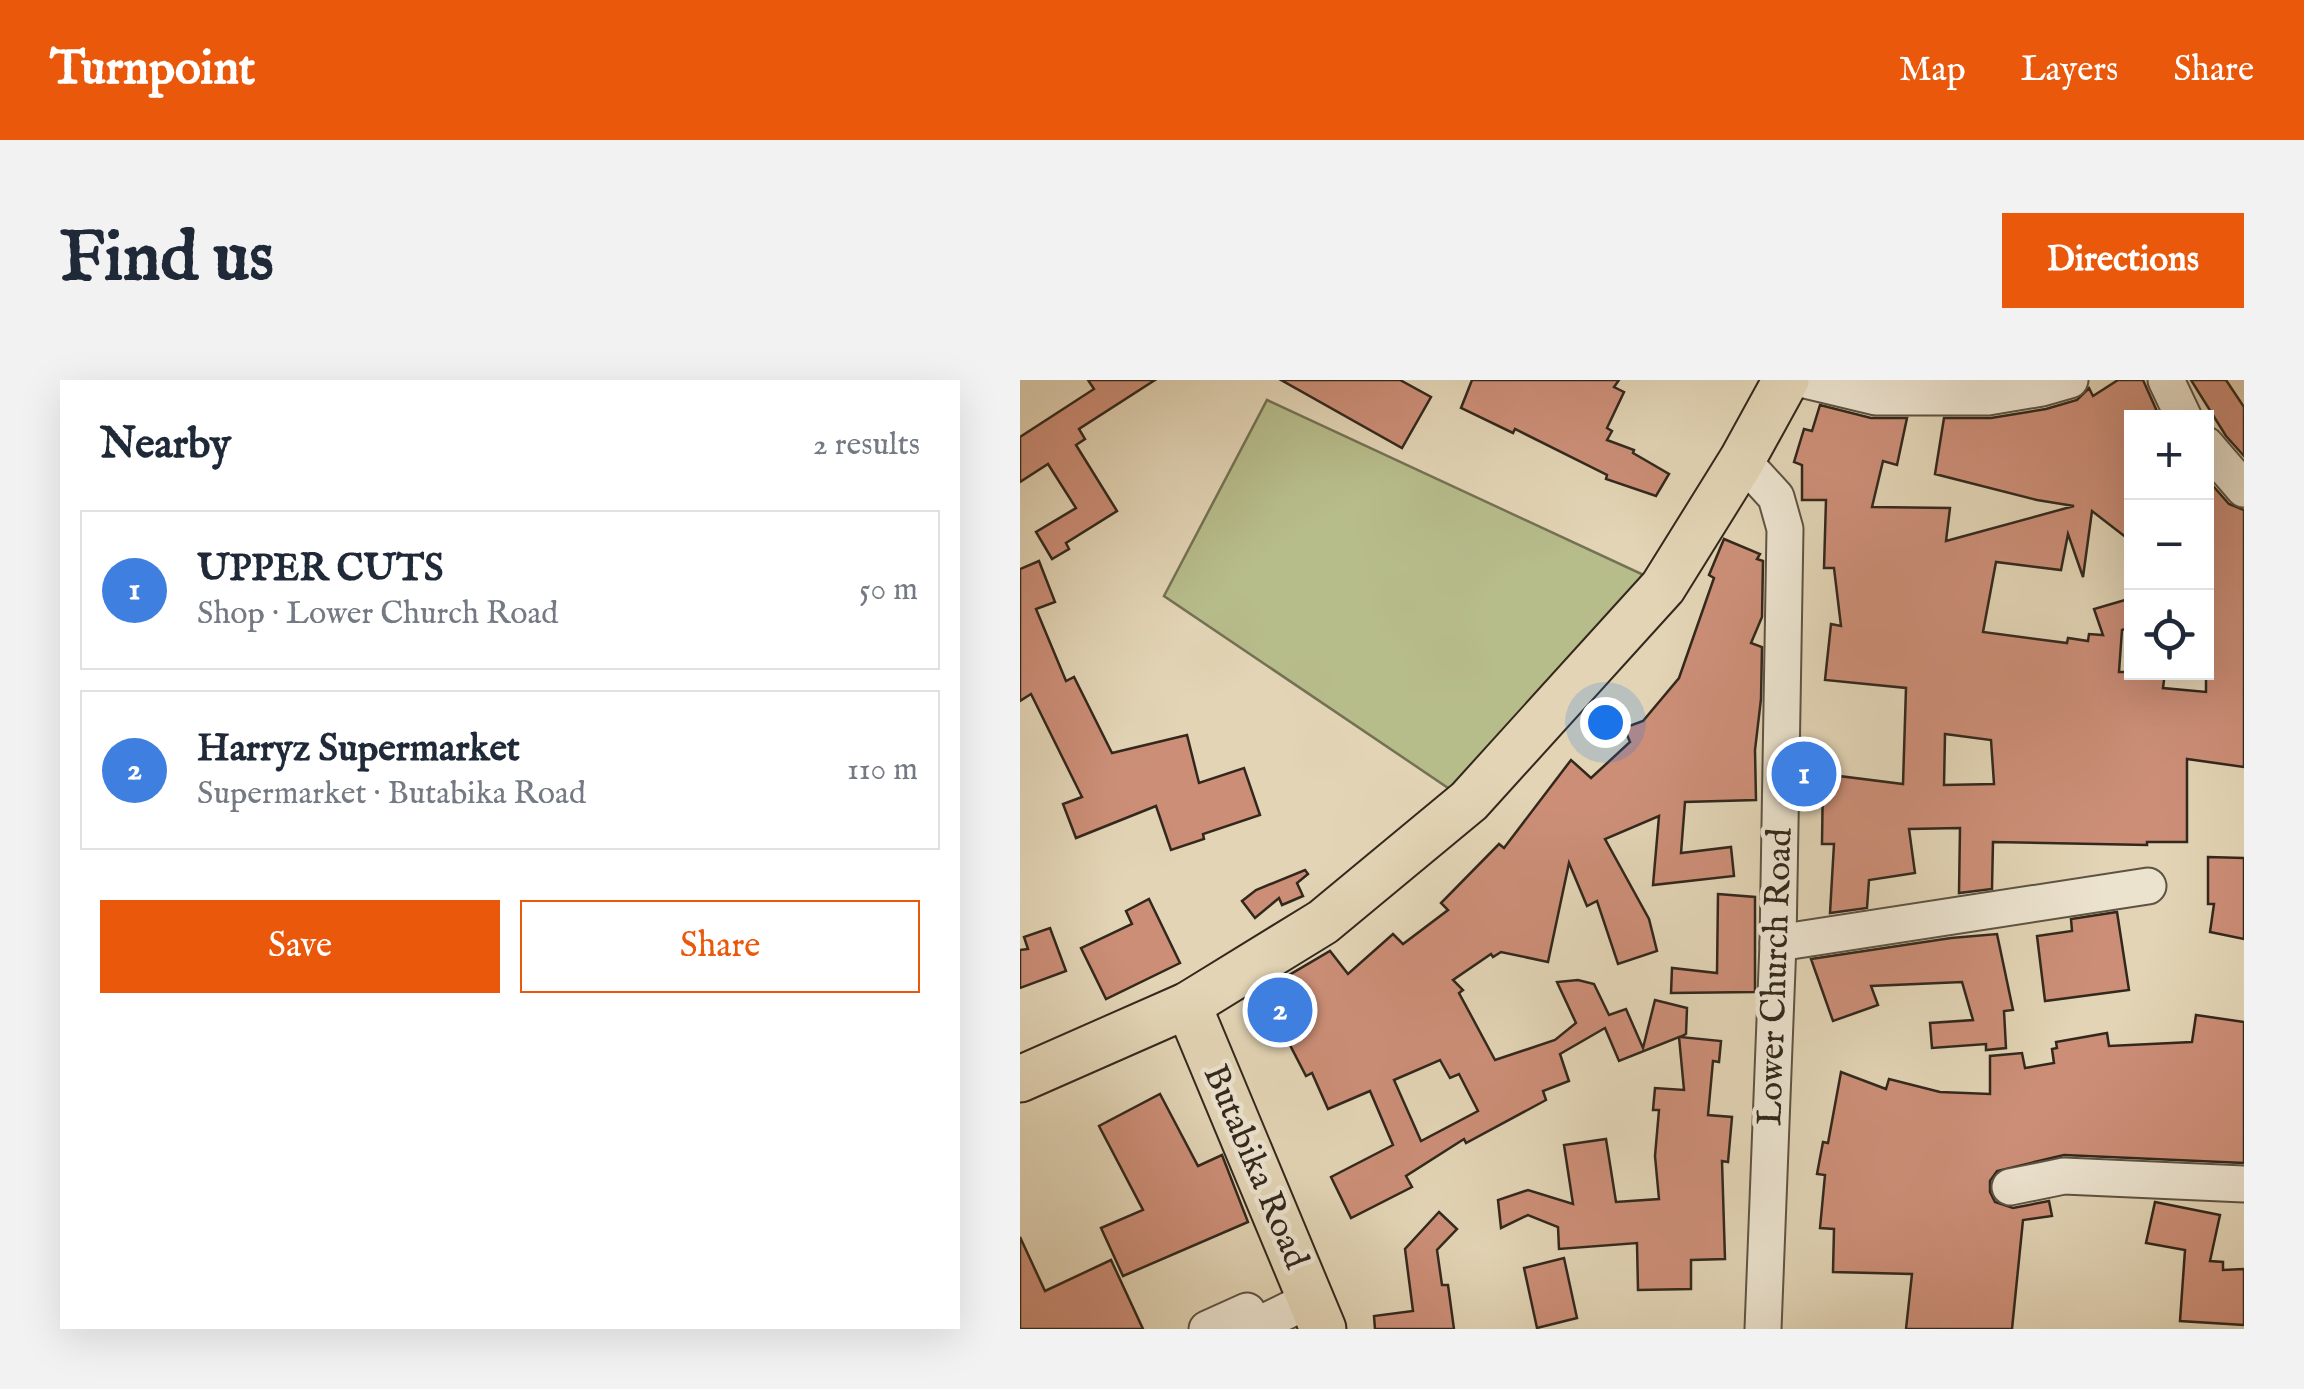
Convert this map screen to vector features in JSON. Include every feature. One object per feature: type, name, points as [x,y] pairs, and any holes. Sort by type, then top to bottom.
[{"type":"main road","points":[[1020,1079],[1188,1005],[1323,922],[1469,801],[1662,587],[1742,460],[1786,380]]},
{"type":"main road","name":"Butabika Road","points":[[1188,1005],[1317,1314]]},
{"type":"street","points":[[1805,380],[1876,397],[1988,397],[2070,380]]},
{"type":"street","points":[[2166,380],[2180,410]]},
{"type":"street","points":[[2214,454],[2244,490]]},
{"type":"street","name":"Lower Church Road","points":[[1742,460],[1776,498],[1785,528],[1778,943],[1763,1329]]},
{"type":"street","points":[[1778,943],[2148,886]]},
{"type":"street","points":[[2010,1187],[2064,1176],[2244,1184]]},
{"type":"street","points":[[1207,1329],[1247,1311],[1254,1327],[1317,1314]]},
{"type":"green space","points":[[1267,400],[1648,577],[1460,796],[1164,596]]},
{"type":"building","points":[[1088,380],[1155,380],[1079,429],[1085,439],[1076,445],[1117,511],[1066,543],[1069,549],[1052,559],[1036,532],[1076,508],[1048,464],[1020,482],[1020,437],[1094,389]]},
{"type":"building","points":[[1281,380],[1400,380],[1431,397],[1402,448]]},
{"type":"building","points":[[1472,380],[1619,380],[1614,387],[1624,392],[1607,428],[1612,431],[1607,440],[1634,450],[1633,453],[1669,474],[1656,496],[1606,479],[1607,475],[1515,429],[1513,433],[1461,408]]},
{"type":"building","points":[[2118,380],[2143,380],[2156,410],[2124,410],[2124,536],[2092,511],[2083,577],[2068,534],[2061,570],[1996,562],[1983,632],[2067,643],[2068,638],[2088,641],[2089,634],[2103,635],[2094,609],[2124,600],[2119,672],[2124,672],[2124,680],[2164,680],[2163,688],[2206,692],[2206,680],[2214,680],[2214,487],[2229,504],[2244,510],[2244,767],[2187,759],[2187,842],[1993,842],[1992,889],[1959,893],[1960,828],[1909,829],[1915,873],[1869,880],[1867,908],[1830,913],[1834,844],[1822,844],[1823,774],[1903,784],[1906,688],[1825,680],[1831,624],[1841,626],[1834,568],[1824,568],[1826,500],[1802,500],[1802,465],[1794,462],[1804,429],[1812,431],[1820,405],[1871,418],[1907,418],[1897,465],[1883,461],[1872,507],[1950,508],[1946,541],[2074,506],[1935,474],[1944,418],[1991,418],[2046,409],[2077,400],[2089,388],[2093,396]],"holes":[[[1945,734],[1991,740],[1994,784],[1944,785]]]},
{"type":"building","points":[[2191,380],[2226,380],[2244,407],[2244,456],[2226,436],[2214,410],[2210,410]]},
{"type":"building","points":[[1724,539],[1760,554],[1757,559],[1763,561],[1762,617],[1751,643],[1762,647],[1756,800],[1685,802],[1681,853],[1731,847],[1734,876],[1653,885],[1659,816],[1605,839],[1649,919],[1657,951],[1618,964],[1597,901],[1587,906],[1569,863],[1548,962],[1501,952],[1493,957],[1491,954],[1453,980],[1463,990],[1459,993],[1495,1060],[1555,1040],[1576,1023],[1557,982],[1578,980],[1594,984],[1609,1015],[1626,1009],[1643,1048],[1655,1000],[1687,1008],[1686,1034],[1680,1037],[1721,1041],[1719,1062],[1713,1061],[1708,1115],[1732,1117],[1728,1162],[1722,1161],[1725,1259],[1691,1260],[1691,1289],[1638,1290],[1637,1243],[1559,1249],[1558,1227],[1528,1215],[1501,1228],[1498,1200],[1528,1190],[1573,1204],[1564,1145],[1606,1139],[1616,1202],[1659,1199],[1655,1156],[1659,1110],[1653,1110],[1655,1088],[1684,1090],[1679,1037],[1619,1061],[1605,1028],[1560,1054],[1569,1081],[1543,1091],[1546,1100],[1466,1143],[1464,1139],[1406,1176],[1412,1187],[1351,1218],[1331,1177],[1393,1145],[1370,1091],[1328,1109],[1312,1073],[1306,1076],[1262,991],[1330,951],[1348,974],[1393,934],[1403,944],[1448,910],[1441,903],[1499,844],[1504,848],[1571,760],[1591,778],[1630,742],[1624,728],[1643,721],[1679,678],[1714,578],[1709,575]],"holes":[[[1440,1060],[1450,1078],[1459,1074],[1478,1111],[1421,1141],[1394,1080]]]},
{"type":"building","points":[[1039,561],[1055,602],[1036,609],[1066,681],[1074,677],[1112,753],[1187,735],[1199,783],[1244,768],[1260,815],[1203,834],[1204,839],[1171,850],[1156,806],[1076,838],[1063,804],[1082,797],[1031,694],[1020,701],[1020,569]]},
{"type":"building","points":[[2208,857],[2244,858],[2244,939],[2210,932],[2214,904],[2208,904]]},
{"type":"building","points":[[1305,870],[1308,874],[1297,883],[1303,896],[1282,905],[1279,898],[1255,918],[1242,901],[1256,890]]},
{"type":"building","points":[[1718,894],[1755,897],[1755,992],[1671,993],[1672,968],[1717,973]]},
{"type":"building","points":[[1149,899],[1180,963],[1106,999],[1081,948],[1132,924],[1126,911]]},
{"type":"building","points":[[2117,912],[2129,990],[2045,1001],[2037,936],[2072,931],[2071,919]]},
{"type":"building","points":[[1050,928],[1066,971],[1020,988],[1020,950],[1028,949],[1024,937]]},
{"type":"building","points":[[1997,934],[2013,1010],[2004,1011],[2006,1048],[1986,1050],[1986,1044],[1932,1048],[1930,1023],[1973,1020],[1962,982],[1871,986],[1878,1005],[1833,1021],[1811,959],[1951,938]]},
{"type":"building","points":[[2196,1015],[2244,1022],[2244,1163],[2064,1155],[1997,1171],[1990,1181],[1995,1202],[2013,1208],[2049,1201],[2052,1216],[2023,1220],[2012,1329],[1906,1329],[1912,1274],[1833,1272],[1834,1229],[1820,1228],[1825,1175],[1817,1174],[1823,1142],[1828,1143],[1841,1072],[1886,1089],[1889,1079],[1940,1092],[1990,1094],[1990,1056],[2022,1053],[2025,1068],[2054,1063],[2052,1049],[2057,1048],[2056,1042],[2107,1033],[2109,1046],[2192,1042]]},
{"type":"building","points":[[1160,1094],[1198,1166],[1222,1155],[1248,1222],[1123,1276],[1101,1228],[1143,1210],[1099,1126]]},
{"type":"building","points":[[2155,1202],[2220,1215],[2210,1261],[2223,1262],[2223,1270],[2244,1269],[2244,1325],[2180,1321],[2185,1250],[2146,1243]]},
{"type":"building","points":[[1439,1212],[1457,1229],[1437,1250],[1442,1285],[1448,1285],[1454,1329],[1375,1329],[1374,1316],[1413,1311],[1405,1249]]},
{"type":"building","points":[[1020,1237],[1045,1291],[1111,1260],[1143,1329],[1020,1329]]},
{"type":"building","points":[[1564,1258],[1577,1318],[1537,1328],[1524,1268]]},
{"type":"place","name":"UPPER CUTS","points":[[1804,774]]},
{"type":"place","name":"Harryz Supermarket","points":[[1280,1010]]}]
